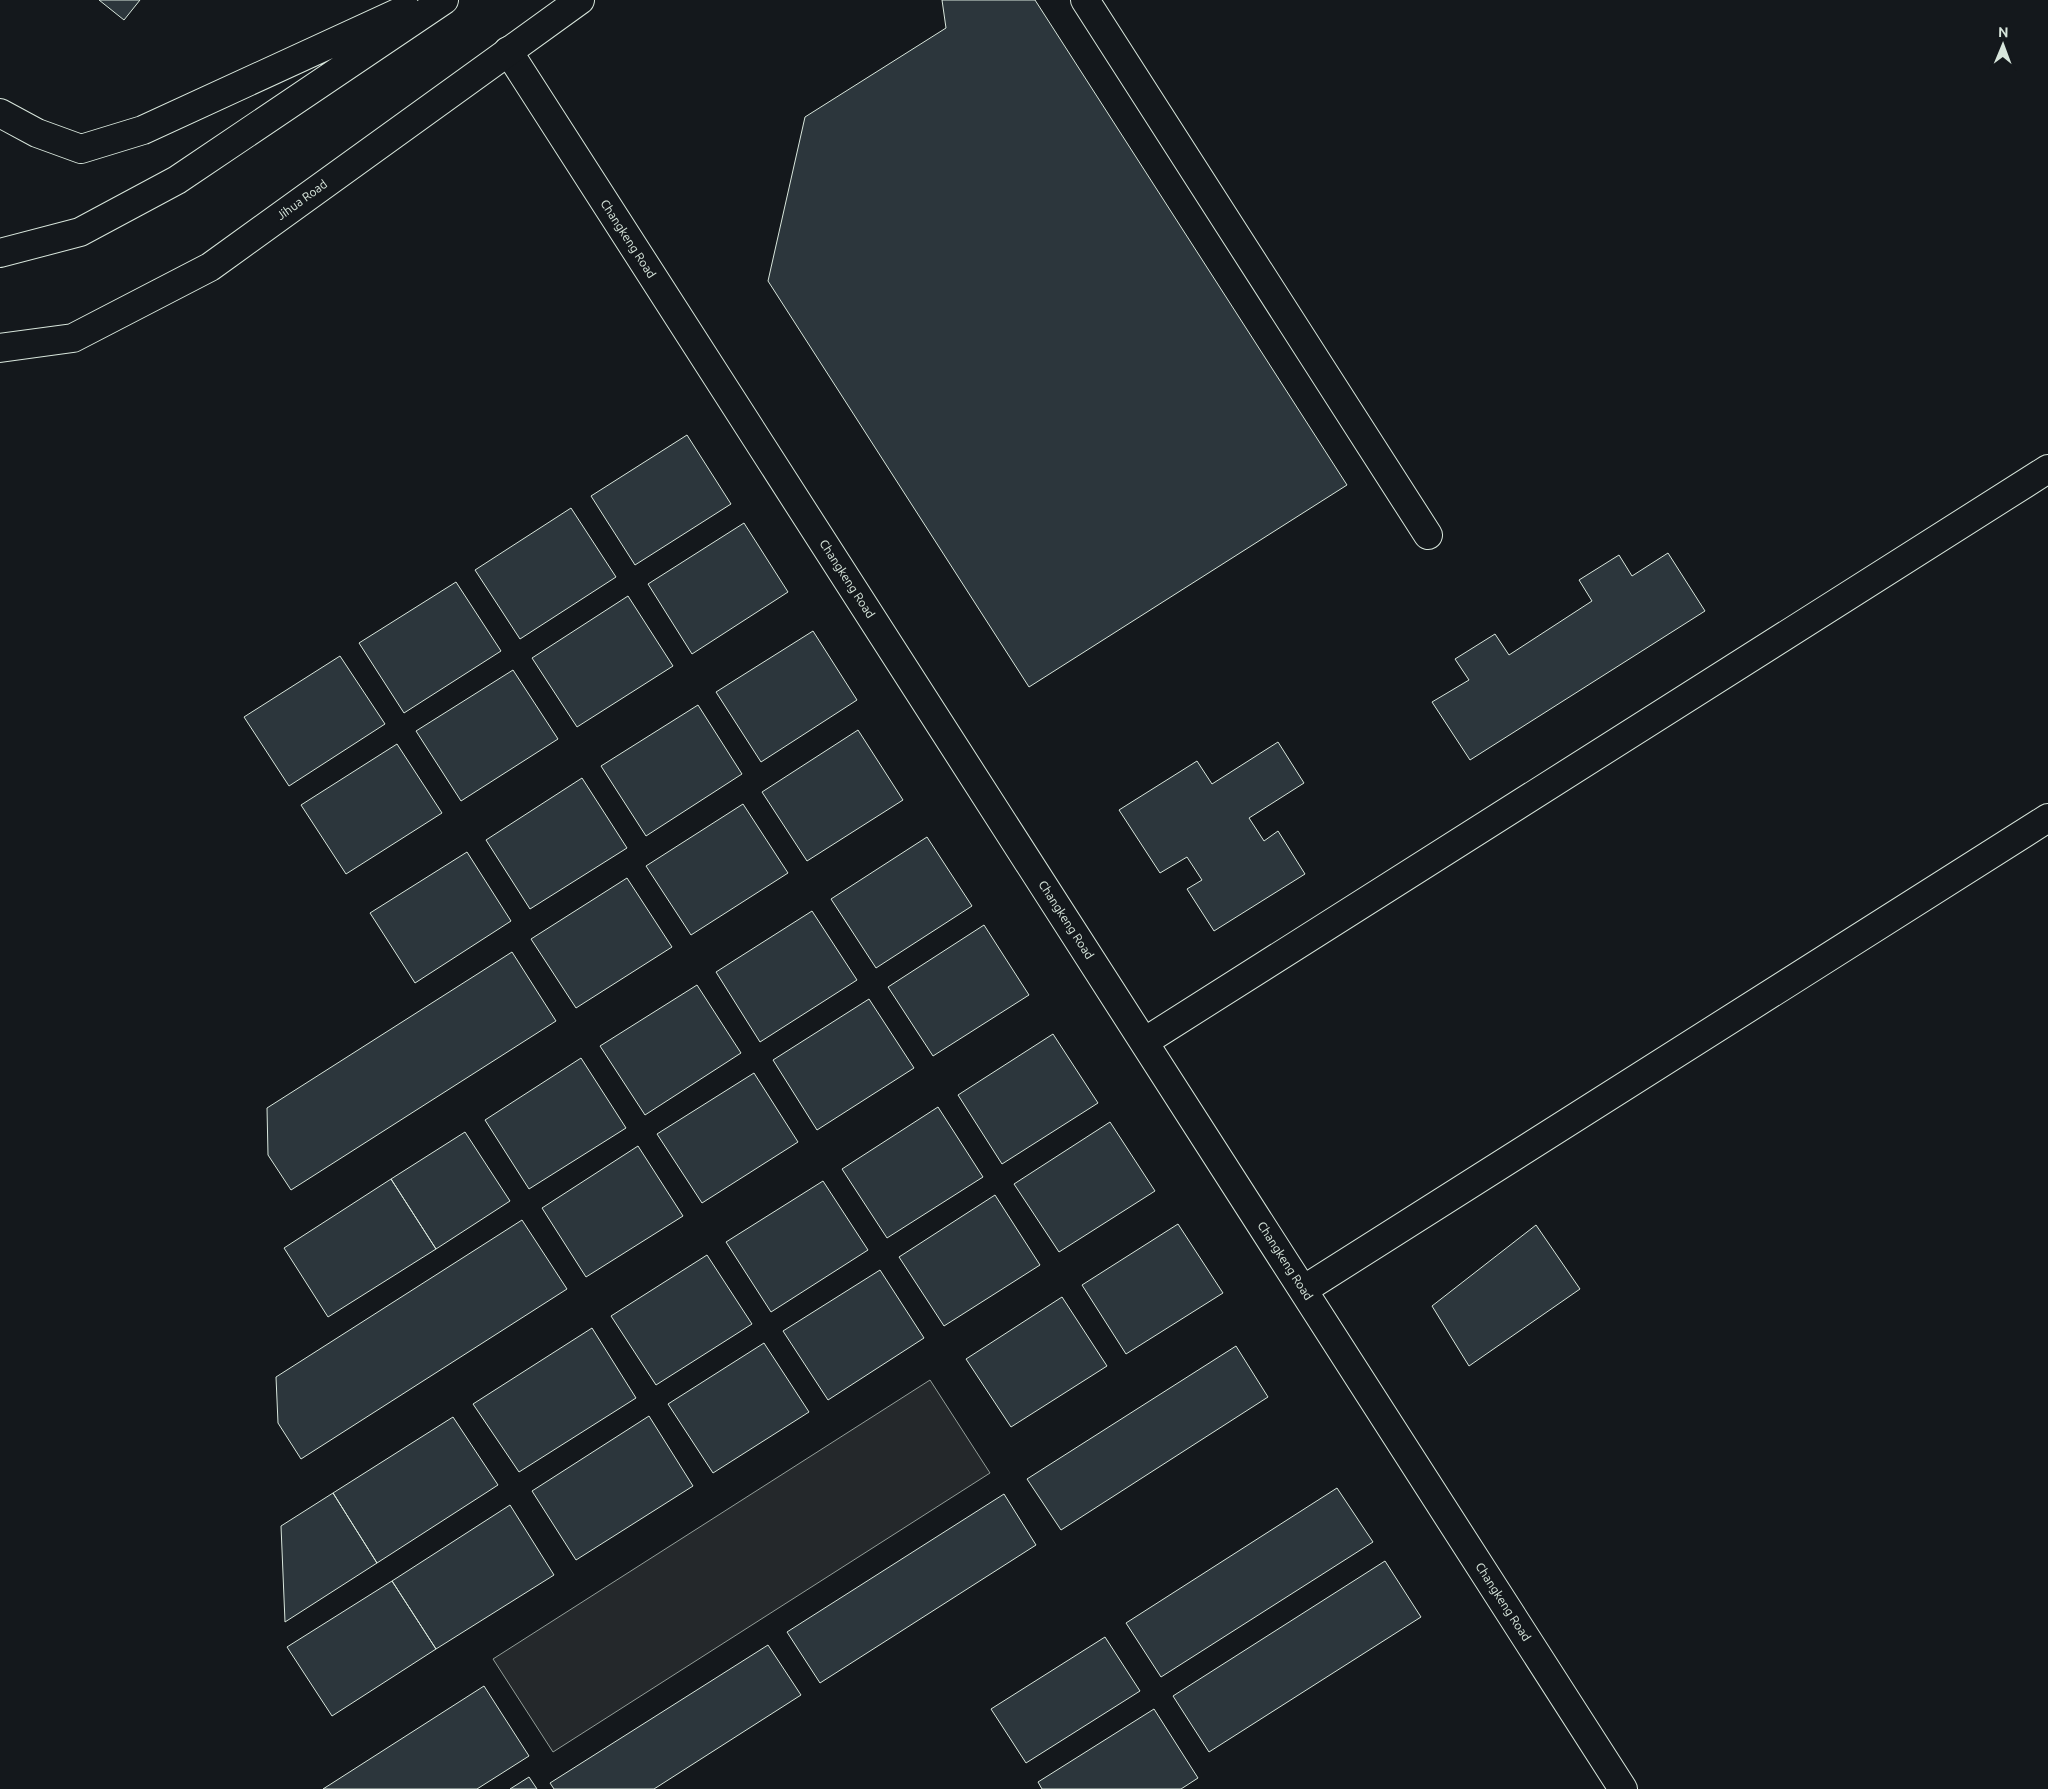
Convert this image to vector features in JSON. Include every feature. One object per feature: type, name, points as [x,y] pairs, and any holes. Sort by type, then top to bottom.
[{"type":"street","points":[[0,113],[37,133],[81,149],[144,130],[426,0]]},
{"type":"street","points":[[0,253],[80,232],[177,180],[444,0]]},
{"type":"street","name":"Jihua Road","points":[[0,348],[73,338],[210,267],[580,0]]},
{"type":"street","points":[[1085,0],[1428,535]]},
{"type":"street","name":"Changkeng Road","points":[[508,52],[1623,1789]]},
{"type":"street","points":[[1144,1042],[2048,469]]},
{"type":"street","points":[[1304,1290],[2048,818]]},
{"type":"shaded area","points":[[930,1380],[990,1473],[553,1752],[493,1659]]},
{"type":"building","points":[[99,0],[140,0],[124,20]]},
{"type":"building","points":[[942,0],[1035,0],[1347,485],[1029,687],[768,281],[805,117],[946,28]]},
{"type":"building","points":[[687,435],[731,504],[635,565],[591,496]]},
{"type":"building","points":[[571,508],[616,577],[520,639],[475,570]]},
{"type":"building","points":[[744,523],[788,592],[692,654],[648,584]]},
{"type":"building","points":[[1668,553],[1705,611],[1470,760],[1432,702],[1469,680],[1455,659],[1495,634],[1509,655],[1592,601],[1579,580],[1619,555],[1632,576]]},
{"type":"building","points":[[456,582],[501,651],[404,713],[359,643]]},
{"type":"building","points":[[628,596],[673,666],[577,727],[532,658]]},
{"type":"building","points":[[813,631],[857,700],[761,762],[716,692]]},
{"type":"building","points":[[340,656],[385,724],[289,786],[244,717]]},
{"type":"building","points":[[513,670],[558,739],[461,801],[416,731]]},
{"type":"building","points":[[698,705],[742,774],[646,836],[601,766]]},
{"type":"building","points":[[858,730],[903,800],[807,861],[762,792]]},
{"type":"building","points":[[1278,742],[1304,783],[1249,818],[1264,841],[1278,831],[1305,874],[1214,931],[1187,889],[1202,880],[1187,857],[1160,873],[1119,810],[1197,761],[1212,784]]},
{"type":"building","points":[[397,744],[442,813],[346,874],[301,805]]},
{"type":"building","points":[[582,778],[627,848],[530,909],[486,840]]},
{"type":"building","points":[[743,804],[788,873],[691,935],[646,866]]},
{"type":"building","points":[[927,837],[972,906],[876,968],[831,899]]},
{"type":"building","points":[[467,852],[511,921],[415,983],[370,913]]},
{"type":"building","points":[[627,878],[672,947],[576,1008],[531,939]]},
{"type":"building","points":[[812,911],[857,980],[760,1042],[716,972]]},
{"type":"building","points":[[984,925],[1029,995],[933,1056],[888,987]]},
{"type":"building","points":[[512,952],[556,1021],[291,1190],[268,1155],[267,1108]]},
{"type":"building","points":[[697,985],[741,1053],[645,1115],[600,1046]]},
{"type":"building","points":[[869,999],[914,1068],[817,1130],[773,1060]]},
{"type":"building","points":[[1053,1034],[1098,1103],[1002,1164],[958,1095]]},
{"type":"building","points":[[581,1058],[626,1128],[529,1189],[485,1120]]},
{"type":"building","points":[[754,1073],[798,1142],[702,1203],[657,1134]]},
{"type":"building","points":[[938,1107],[983,1177],[887,1238],[842,1169]]},
{"type":"building","points":[[1110,1122],[1155,1191],[1059,1252],[1014,1184]]},
{"type":"building","points":[[465,1132],[510,1201],[436,1249],[391,1179]]},
{"type":"building","points":[[638,1146],[683,1216],[586,1277],[542,1208]]},
{"type":"building","points":[[391,1179],[436,1249],[328,1317],[284,1248]]},
{"type":"building","points":[[823,1181],[868,1250],[771,1312],[726,1242]]},
{"type":"building","points":[[995,1195],[1040,1265],[944,1326],[899,1257]]},
{"type":"building","points":[[522,1220],[567,1289],[301,1459],[278,1423],[276,1377]]},
{"type":"building","points":[[1178,1224],[1223,1293],[1126,1354],[1082,1285]]},
{"type":"building","points":[[1536,1225],[1580,1289],[1469,1366],[1432,1306]]},
{"type":"building","points":[[707,1255],[752,1324],[656,1385],[611,1316]]},
{"type":"building","points":[[880,1270],[924,1338],[828,1400],[783,1331]]},
{"type":"building","points":[[1062,1297],[1107,1366],[1011,1427],[966,1359]]},
{"type":"building","points":[[592,1328],[636,1398],[519,1472],[473,1404]]},
{"type":"building","points":[[764,1343],[809,1412],[713,1473],[668,1404]]},
{"type":"building","points":[[1236,1346],[1268,1397],[1061,1530],[1027,1479]]},
{"type":"building","points":[[649,1416],[693,1486],[576,1560],[532,1491]]},
{"type":"building","points":[[453,1417],[498,1485],[377,1563],[333,1493]]},
{"type":"building","points":[[1337,1488],[1373,1542],[1161,1677],[1126,1623]]},
{"type":"building","points":[[333,1493],[377,1563],[285,1622],[281,1526]]},
{"type":"building","points":[[1004,1494],[1036,1545],[820,1683],[787,1632]]},
{"type":"building","points":[[510,1505],[554,1575],[436,1649],[392,1581]]},
{"type":"building","points":[[1385,1561],[1421,1617],[1209,1752],[1173,1696]]},
{"type":"building","points":[[392,1581],[436,1649],[332,1716],[287,1647]]},
{"type":"building","points":[[1105,1637],[1140,1691],[1026,1763],[991,1709]]},
{"type":"building","points":[[768,1645],[801,1695],[654,1789],[554,1789],[550,1783]]},
{"type":"building","points":[[484,1686],[529,1756],[477,1789],[323,1789]]},
{"type":"building","points":[[1154,1709],[1198,1778],[1181,1789],[1042,1789],[1038,1782]]},
{"type":"building","points":[[529,1777],[537,1789],[510,1789]]}]
